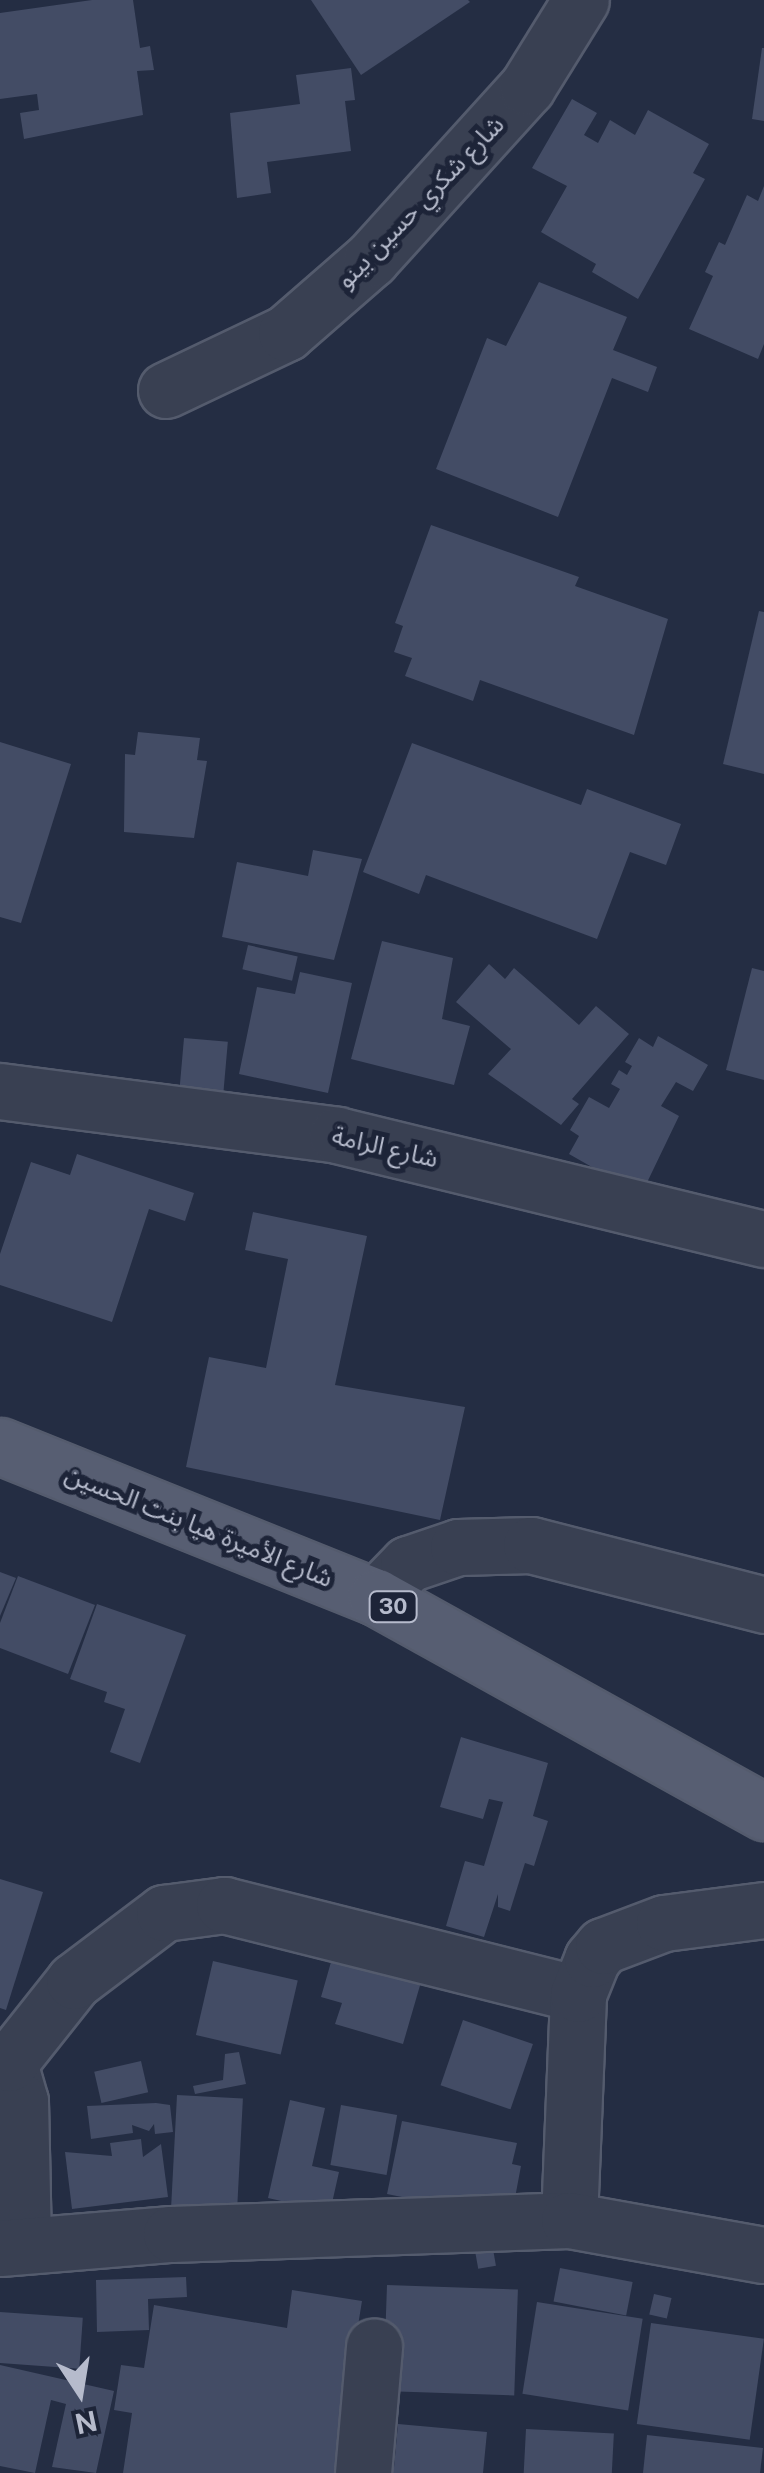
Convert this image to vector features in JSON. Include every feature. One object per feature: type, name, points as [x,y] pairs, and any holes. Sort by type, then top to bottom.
[{"type":"main road","name":"شارع الأميرة هيا بنت الحسين","points":[[0,1446],[376,1598],[764,1812]]},
{"type":"street","name":"شارع شكري حسين بينو","points":[[166,390],[286,334],[371,260],[527,87],[582,0]]},
{"type":"street","name":"شارع الرامة","points":[[0,1091],[337,1135],[764,1240]]},
{"type":"street","points":[[376,1598],[408,1564],[458,1548],[530,1545],[764,1605]]},
{"type":"street","points":[[578,1994],[224,1905],[164,1913],[71,1969],[4,2061],[20,2101],[11,2246],[570,2220],[764,2255]]},
{"type":"street","points":[[570,2220],[578,1994],[592,1959],[620,1938],[664,1923],[764,1910]]},
{"type":"street","points":[[364,2473],[374,2346]]},
{"type":"building","points":[[92,0],[133,0],[140,48],[150,46],[154,70],[137,71],[143,115],[24,139],[20,113],[39,110],[37,94],[0,99],[0,13]]},
{"type":"building","points":[[311,0],[468,0],[470,2],[361,75]]},
{"type":"building","points":[[764,48],[764,121],[752,119]]},
{"type":"building","points":[[351,68],[355,100],[345,101],[351,151],[267,162],[271,193],[237,198],[230,113],[300,104],[296,75]]},
{"type":"building","points":[[572,99],[597,113],[584,135],[598,143],[610,120],[635,135],[648,110],[709,144],[693,173],[705,179],[638,299],[592,272],[596,264],[541,232],[567,186],[532,168]]},
{"type":"building","points":[[764,186],[764,344],[758,359],[689,329],[713,276],[705,272],[719,242],[725,245],[747,195],[758,201]]},
{"type":"building","points":[[539,282],[627,317],[613,350],[657,367],[648,392],[612,378],[558,517],[436,469],[487,338],[506,346]]},
{"type":"building","points":[[431,525],[579,577],[575,586],[668,619],[634,735],[480,680],[473,701],[405,676],[412,658],[394,652],[403,626],[395,623]]},
{"type":"building","points":[[759,611],[764,612],[764,774],[723,764]]},
{"type":"building","points":[[138,732],[200,738],[197,760],[207,761],[194,838],[124,832],[125,754],[135,755]]},
{"type":"building","points":[[0,742],[71,764],[21,923],[0,917]]},
{"type":"building","points":[[412,743],[581,805],[587,789],[681,824],[666,865],[630,852],[597,939],[426,875],[419,894],[363,872]]},
{"type":"building","points":[[313,850],[362,859],[334,960],[222,937],[237,862],[308,876]]},
{"type":"building","points":[[382,941],[453,958],[442,1019],[470,1026],[454,1085],[351,1059]]},
{"type":"building","points":[[248,945],[298,956],[292,981],[242,969]]},
{"type":"building","points":[[489,964],[505,979],[514,968],[579,1025],[596,1006],[629,1034],[572,1099],[579,1104],[561,1125],[488,1074],[511,1049],[456,1002]]},
{"type":"building","points":[[752,968],[764,971],[764,1080],[726,1070]]},
{"type":"building","points":[[300,972],[352,983],[328,1093],[239,1074],[257,987],[295,994]]},
{"type":"building","points":[[658,1036],[708,1065],[693,1091],[676,1082],[661,1106],[679,1116],[641,1195],[569,1154],[579,1136],[570,1130],[589,1097],[609,1108],[620,1089],[611,1084],[619,1070],[627,1075],[632,1066],[625,1062],[639,1038],[653,1047]]},
{"type":"building","points":[[184,1038],[228,1042],[222,1104],[179,1100]]},
{"type":"building","points":[[77,1154],[194,1193],[185,1221],[149,1209],[112,1322],[0,1285],[0,1254],[31,1162],[70,1175]]},
{"type":"building","points":[[253,1212],[367,1236],[335,1385],[465,1407],[440,1520],[186,1467],[209,1357],[266,1368],[288,1259],[245,1250]]},
{"type":"building","points":[[0,1572],[16,1578],[0,1616]]},
{"type":"building","points":[[18,1576],[95,1605],[68,1674],[0,1648],[0,1623]]},
{"type":"building","points":[[97,1604],[186,1635],[140,1763],[110,1752],[125,1709],[104,1702],[107,1692],[70,1679]]},
{"type":"building","points":[[461,1737],[548,1763],[533,1816],[548,1821],[534,1866],[525,1863],[510,1911],[498,1907],[498,1894],[484,1937],[446,1926],[465,1861],[484,1866],[503,1802],[489,1799],[483,1819],[440,1807]]},
{"type":"building","points":[[0,1879],[43,1892],[6,2010],[0,2008]]},
{"type":"building","points":[[333,1955],[421,1982],[403,2044],[335,2024],[342,2003],[321,1997]]},
{"type":"building","points":[[213,1961],[298,1981],[281,2055],[196,2035]]},
{"type":"building","points":[[463,2020],[533,2044],[511,2109],[441,2085]]},
{"type":"building","points":[[239,2052],[246,2084],[195,2094],[193,2086],[223,2080],[225,2054]]},
{"type":"building","points":[[141,2061],[148,2092],[101,2103],[94,2072]]},
{"type":"building","points":[[177,2095],[243,2098],[237,2213],[171,2210]]},
{"type":"building","points":[[290,2100],[325,2108],[312,2166],[339,2172],[330,2212],[268,2198]]},
{"type":"building","points":[[170,2105],[173,2132],[155,2134],[154,2124],[149,2131],[132,2125],[133,2133],[91,2139],[87,2106]]},
{"type":"building","points":[[341,2105],[397,2115],[387,2175],[330,2165]]},
{"type":"building","points":[[402,2121],[517,2143],[512,2164],[521,2166],[511,2219],[387,2194]]},
{"type":"building","points":[[141,2139],[143,2157],[161,2144],[168,2197],[72,2209],[65,2152],[112,2156],[110,2143]]},
{"type":"building","points":[[493,2249],[496,2266],[478,2269],[475,2252]]},
{"type":"building","points":[[560,2268],[633,2282],[626,2315],[554,2301]]},
{"type":"building","points":[[186,2277],[187,2297],[148,2299],[149,2330],[97,2332],[96,2280]]},
{"type":"building","points":[[387,2285],[518,2290],[514,2396],[383,2391]]},
{"type":"building","points":[[292,2290],[362,2301],[334,2473],[123,2473],[132,2413],[114,2410],[121,2365],[144,2368],[154,2305],[287,2328]]},
{"type":"building","points":[[654,2294],[672,2298],[667,2319],[649,2314]]},
{"type":"building","points":[[537,2302],[643,2319],[628,2411],[522,2394]]},
{"type":"building","points":[[0,2312],[83,2318],[79,2369],[0,2363]]},
{"type":"building","points":[[651,2323],[764,2339],[750,2440],[637,2424]]},
{"type":"building","points":[[0,2365],[114,2391],[96,2473],[52,2467],[66,2404],[51,2400],[35,2473],[0,2466]]},
{"type":"building","points":[[398,2424],[487,2432],[483,2473],[371,2473],[371,2465],[394,2467]]},
{"type":"building","points":[[526,2429],[614,2434],[612,2473],[524,2473]]},
{"type":"building","points":[[647,2435],[763,2448],[760,2473],[643,2473]]}]
